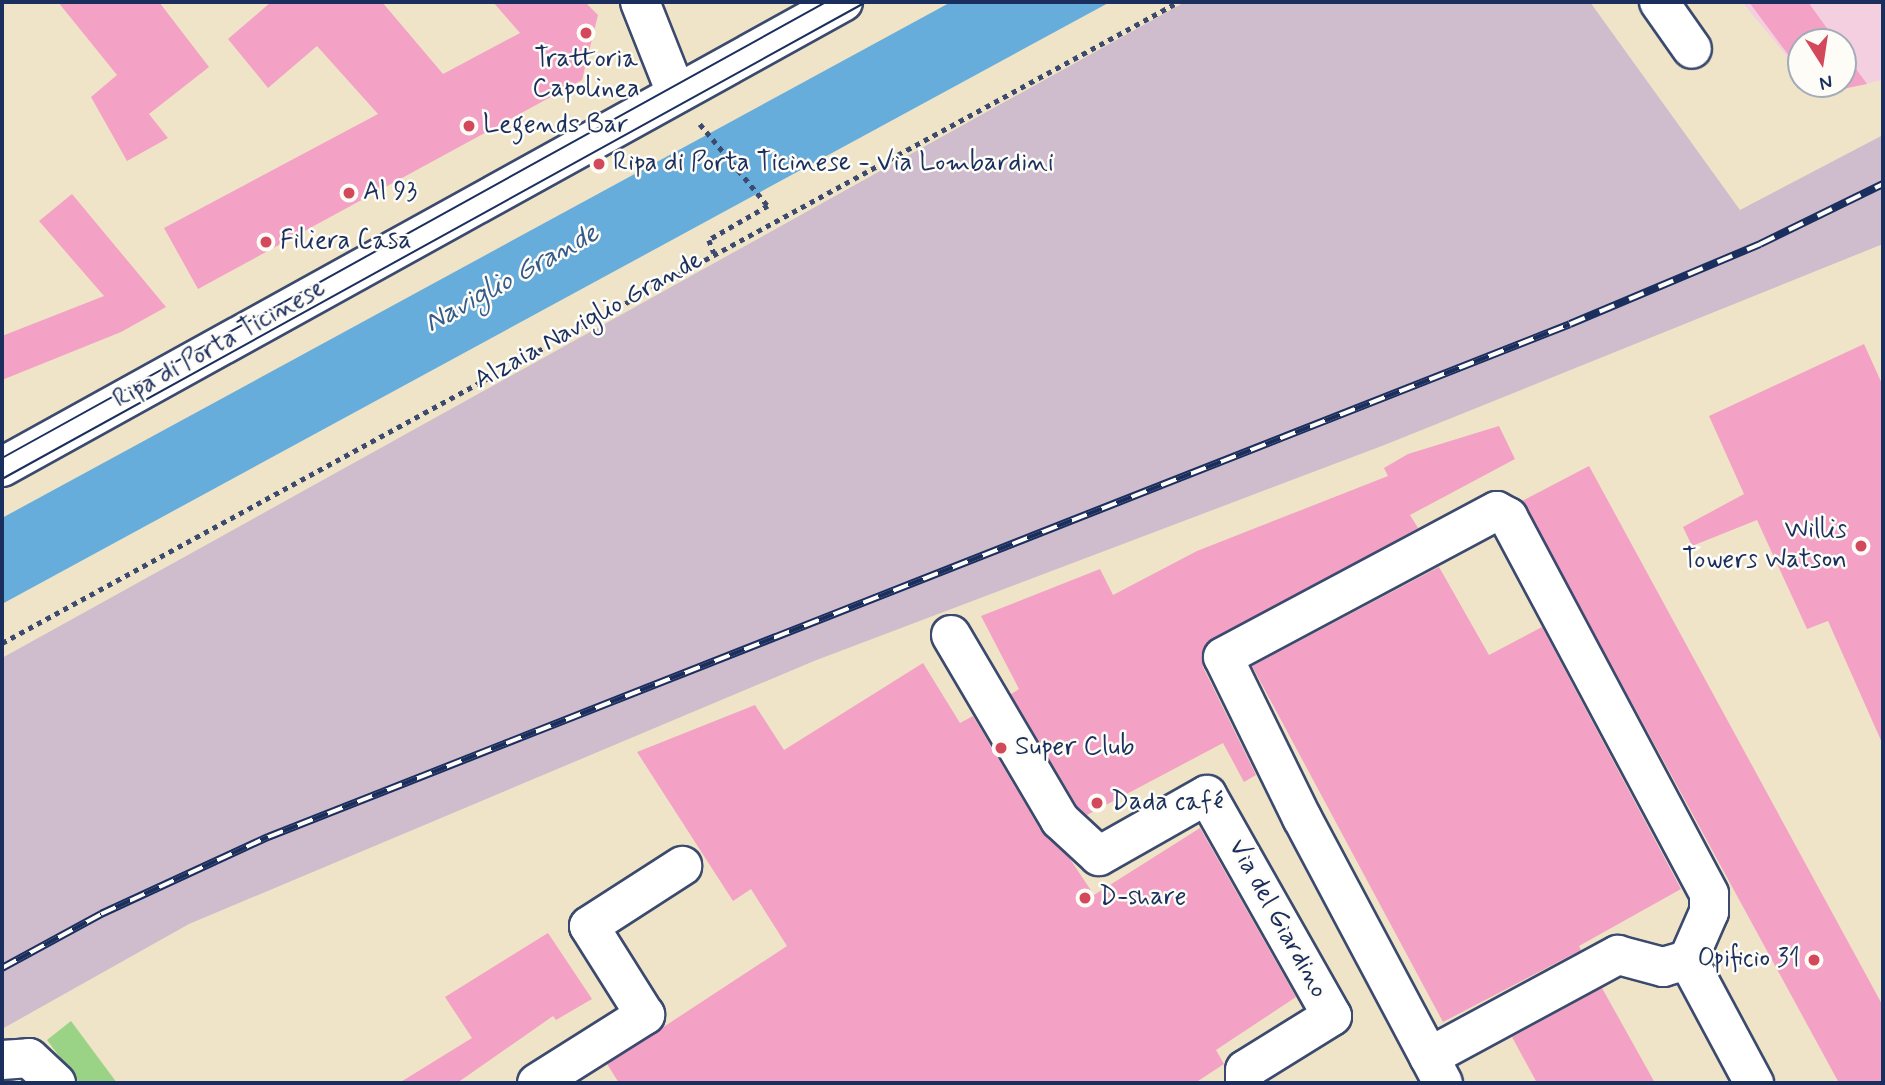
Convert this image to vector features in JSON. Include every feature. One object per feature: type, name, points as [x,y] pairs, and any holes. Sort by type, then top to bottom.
[{"type":"street","points":[[640,2],[685,105]]},
{"type":"street","name":"Ripa di Porta Ticinese","points":[[2,467],[685,105],[843,2]]},
{"type":"street","points":[[1659,2],[1692,49]]},
{"type":"street","points":[[1497,511],[1508,517],[1709,894],[1709,912],[1688,960],[1663,967],[1618,955],[1436,1070],[1302,818],[1223,657],[1497,511]]},
{"type":"street","name":"Via del Giardino","points":[[951,635],[1060,820],[1099,856],[1207,794],[1332,1016],[1245,1070],[1245,1083]]},
{"type":"street","points":[[537,1083],[645,1016],[589,926],[682,866]]},
{"type":"street","points":[[1688,960],[1754,1083]]},
{"type":"street","points":[[2,1060],[29,1058],[56,1083]]},
{"type":"path","name":"Alzaia Naviglio Grande","points":[[2,643],[1178,2]]},
{"type":"path","points":[[685,105],[768,206],[709,240],[714,253]]},
{"type":"shaded area","points":[[1185,2],[1590,2],[1740,210],[1883,135],[1883,244],[1387,444],[814,661],[189,924],[2,1029],[2,658]]},
{"type":"shaded area","points":[[1742,2],[1883,2],[1883,80],[1857,86],[1857,28],[1787,28],[1787,56]]},
{"type":"green space","points":[[71,1021],[117,1083],[79,1083],[47,1040]]},
{"type":"water","name":"Naviglio Grande","points":[[951,2],[1110,2],[2,604],[2,518]]},
{"type":"building","points":[[58,2],[159,2],[209,67],[149,114],[168,138],[127,161],[91,97],[117,75]]},
{"type":"building","points":[[271,2],[382,2],[443,74],[520,33],[493,2],[585,2],[598,15],[582,80],[198,289],[164,228],[378,114],[317,46],[268,88],[228,39]]},
{"type":"building","points":[[1749,2],[1808,2],[1827,28],[1787,28],[1787,53]]},
{"type":"building","points":[[1857,70],[1867,84],[1857,86]]},
{"type":"building","points":[[72,194],[166,307],[121,332],[2,380],[2,336],[104,296],[39,221]]},
{"type":"building","points":[[1864,344],[1883,386],[1883,745],[1828,621],[1807,629],[1757,520],[1692,546],[1683,527],[1744,494],[1709,416]]},
{"type":"building","points":[[1499,426],[1515,459],[1410,515],[1418,528],[1205,645],[1203,667],[1256,775],[1244,782],[1223,743],[1087,815],[1077,806],[1011,694],[1019,689],[981,616],[1100,569],[1113,595],[1197,551],[1388,476],[1384,468],[1408,454]]},
{"type":"building","points":[[1589,466],[1883,1006],[1883,1083],[1839,1083],[1522,501]]},
{"type":"building","points":[[1439,567],[1489,655],[1542,627],[1681,889],[1579,946],[1581,950],[1443,1022],[1252,666]]},
{"type":"building","points":[[923,663],[960,723],[973,716],[1041,831],[1070,859],[1094,895],[1200,828],[1296,997],[1216,1050],[1224,1064],[1195,1083],[619,1083],[607,1064],[787,946],[751,889],[733,901],[637,752],[755,705],[784,750]]},
{"type":"building","points":[[548,933],[592,999],[556,1020],[553,1016],[457,1083],[399,1083],[472,1038],[445,997]]},
{"type":"building","points":[[1602,988],[1655,1083],[1537,1083],[1512,1037]]},
{"type":"tram line","points":[[2,458],[826,2]]},
{"type":"tram line","points":[[2,479],[866,2]]},
{"type":"railway","points":[[2,968],[101,914],[268,837],[1570,324],[1760,244],[1883,184]]},
{"type":"place","name":"Trattoria Capolinea","points":[[586,33]]},
{"type":"place","name":"Legends Bar","points":[[469,126]]},
{"type":"place","name":"Ripa di Porta Ticinese - Via Lombardini","points":[[599,164]]},
{"type":"place","name":"Al 93","points":[[349,193]]},
{"type":"place","name":"Filiera Casa","points":[[266,242]]},
{"type":"place","name":"Willis Towers Watson","points":[[1861,546]]},
{"type":"place","name":"Super Club","points":[[1001,748]]},
{"type":"place","name":"Dada café","points":[[1097,803]]},
{"type":"place","name":"D-share","points":[[1085,898]]},
{"type":"place","name":"Opificio 31","points":[[1814,960]]}]
